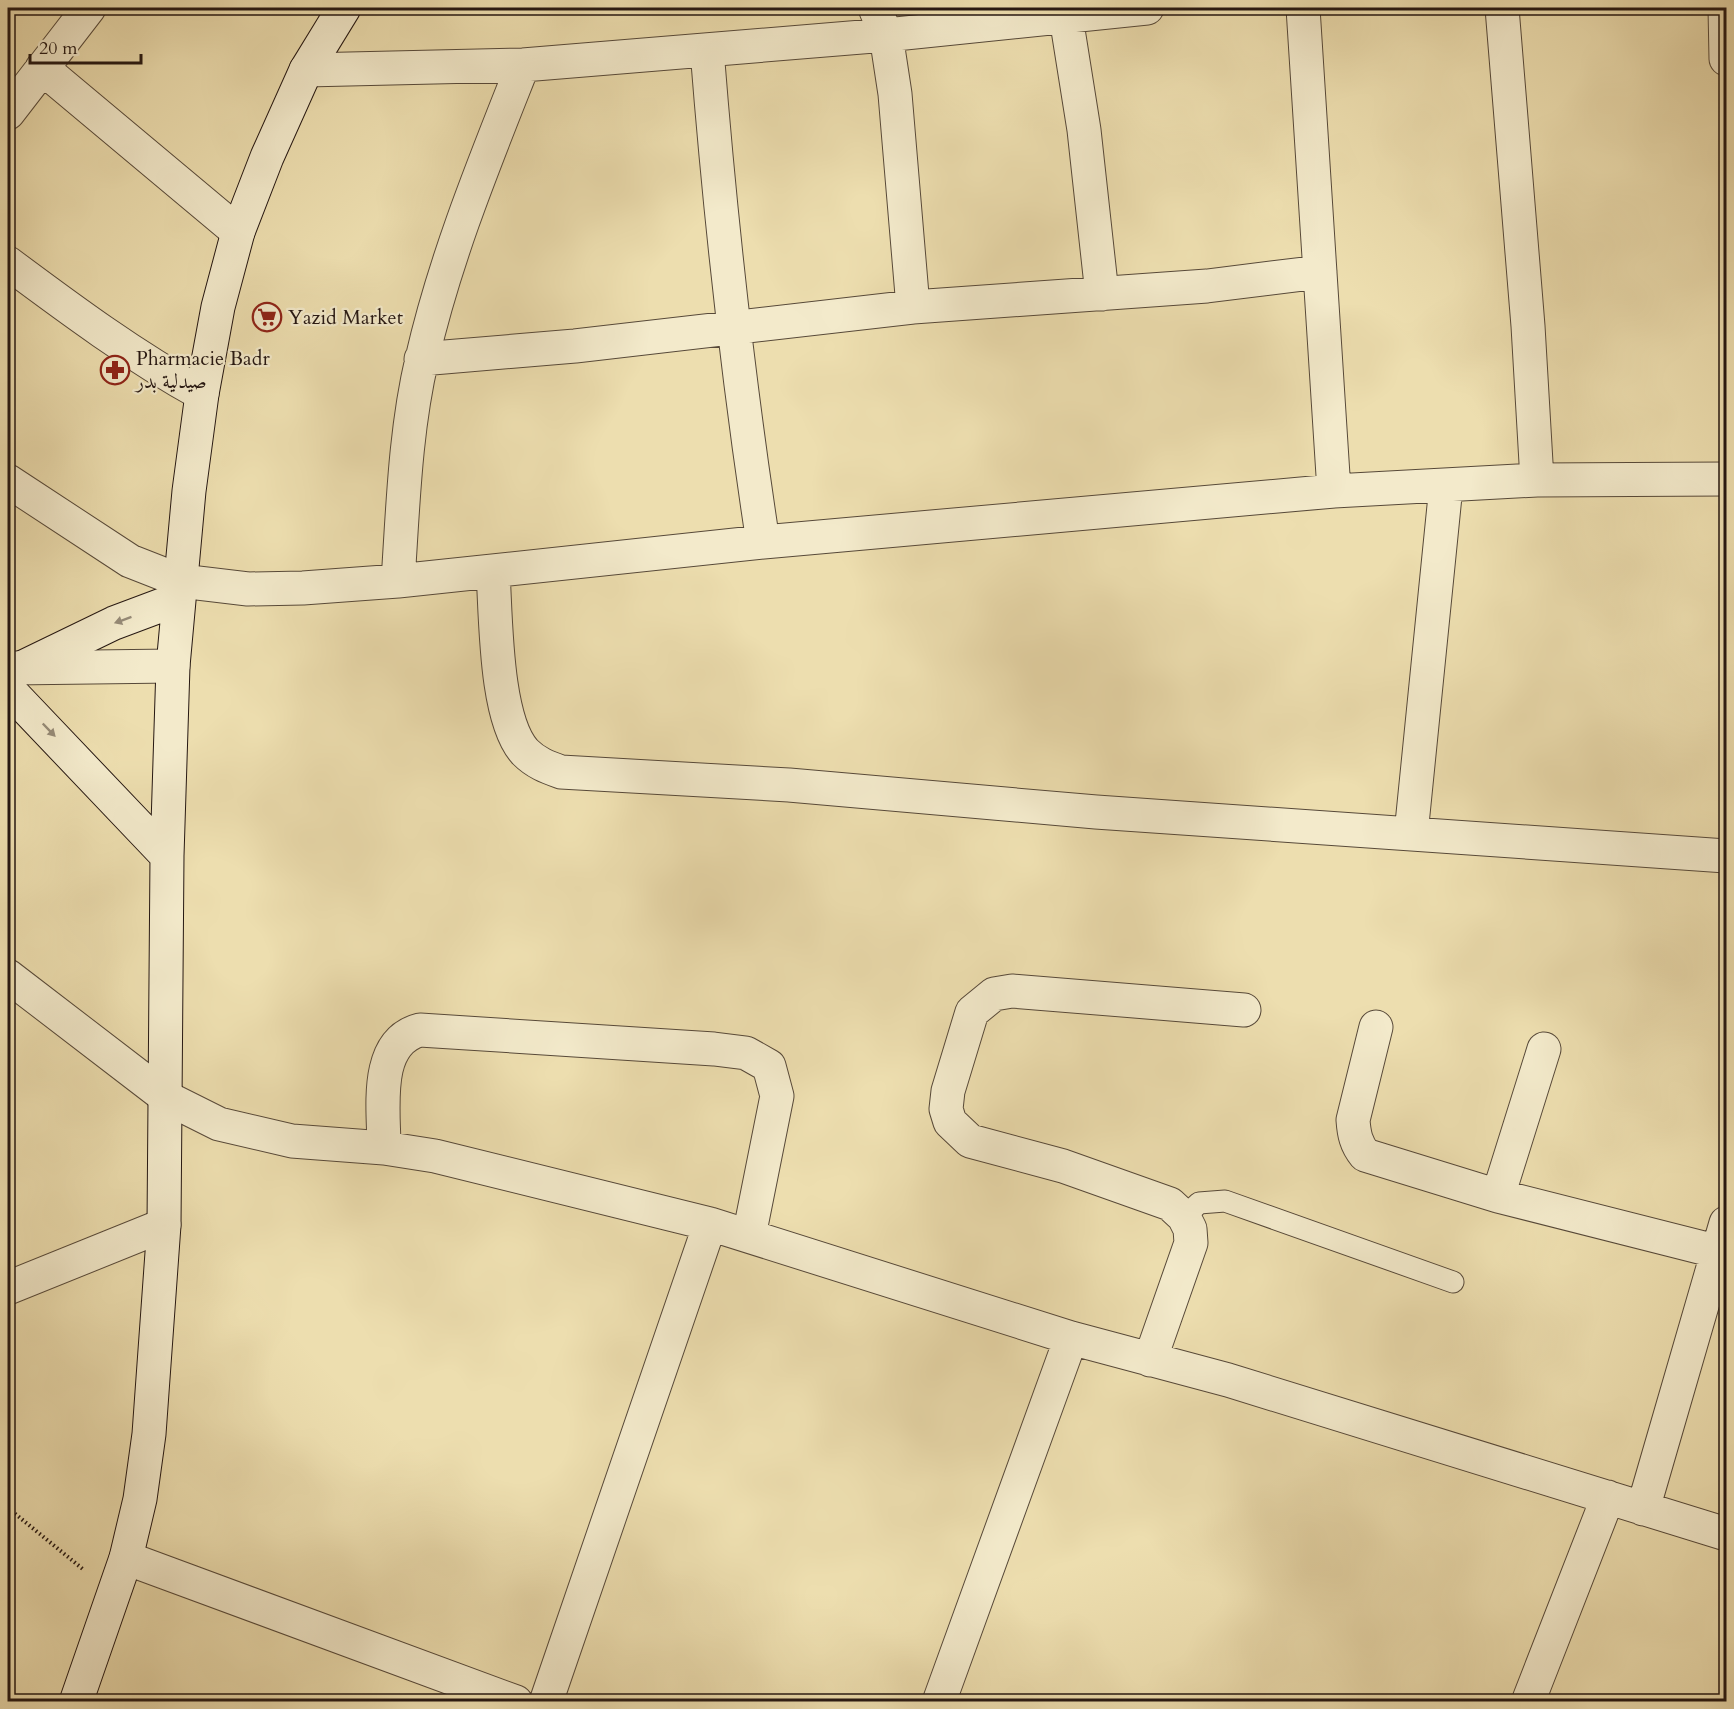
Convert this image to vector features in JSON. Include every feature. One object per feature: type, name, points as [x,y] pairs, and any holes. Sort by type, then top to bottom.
[{"type":"street","points":[[8,114],[89,8]]},
{"type":"street","points":[[306,70],[523,65],[707,50],[881,21],[1066,17],[1147,8]]},
{"type":"street","points":[[1303,8],[1334,491]]},
{"type":"street","points":[[1502,8],[1525,279],[1537,480]]},
{"type":"street","points":[[1725,8],[1726,59]]},
{"type":"street","points":[[76,1700],[126,1558],[140,1499],[149,1434],[164,1225],[167,1098],[167,856],[172,666],[202,394],[218,307],[238,232],[267,157],[306,70],[338,10]]},
{"type":"street","points":[[1066,17],[1084,130],[1102,294]]},
{"type":"street","points":[[881,21],[895,94],[914,307]]},
{"type":"street","points":[[707,50],[734,326],[763,542]]},
{"type":"street","points":[[398,581],[405,461],[422,359],[461,226],[523,65]]},
{"type":"street","points":[[42,68],[238,232]]},
{"type":"street","points":[[8,263],[105,335],[148,364],[202,394]]},
{"type":"street","points":[[422,359],[575,346],[914,307],[1207,286],[1320,272]]},
{"type":"street","points":[[12,675],[180,590],[303,588],[398,581],[763,542],[1334,491],[1537,480],[1726,479]]},
{"type":"street","points":[[8,481],[130,561],[180,590]]},
{"type":"street","points":[[1411,834],[1446,486]]},
{"type":"street","points":[[492,572],[501,680],[514,734],[524,751],[540,765],[561,772],[789,785],[1096,812],[1726,856]]},
{"type":"street","points":[[12,675],[172,666]]},
{"type":"street","points":[[12,675],[167,856]]},
{"type":"street","points":[[8,976],[167,1098],[219,1124],[292,1141],[384,1148],[511,1173],[710,1224],[1071,1338],[1228,1380],[1726,1534]]},
{"type":"street","points":[[1150,1359],[1191,1243],[1190,1229],[1184,1217],[1170,1204],[1063,1166],[970,1141],[960,1133],[950,1122],[946,1109],[948,1091],[966,1024],[972,1012],[982,1002],[994,994],[1012,991],[1244,1010]]},
{"type":"street","points":[[1376,1027],[1353,1120],[1354,1134],[1359,1148],[1365,1155],[1498,1196],[1723,1237],[1644,1509]]},
{"type":"street","points":[[384,1148],[384,1089],[389,1058],[401,1040],[409,1033],[420,1030],[746,1053],[769,1066],[777,1096],[748,1236]]},
{"type":"street","points":[[1498,1196],[1544,1049]]},
{"type":"street","points":[[546,1701],[710,1224]]},
{"type":"street","points":[[14,1277],[164,1225]]},
{"type":"street","points":[[939,1701],[1071,1338]]},
{"type":"street","points":[[1528,1701],[1608,1497]]},
{"type":"street","points":[[126,1558],[516,1701]]},
{"type":"lane","points":[[1184,1217],[1199,1203],[1225,1201],[1453,1282]]},
{"type":"path","points":[[8,1508],[115,1594]]},
{"type":"place","name":"Yazid Market","points":[[267,317]]},
{"type":"place","name":"Pharmacie Badr صيدلية بدر","points":[[115,370]]}]
